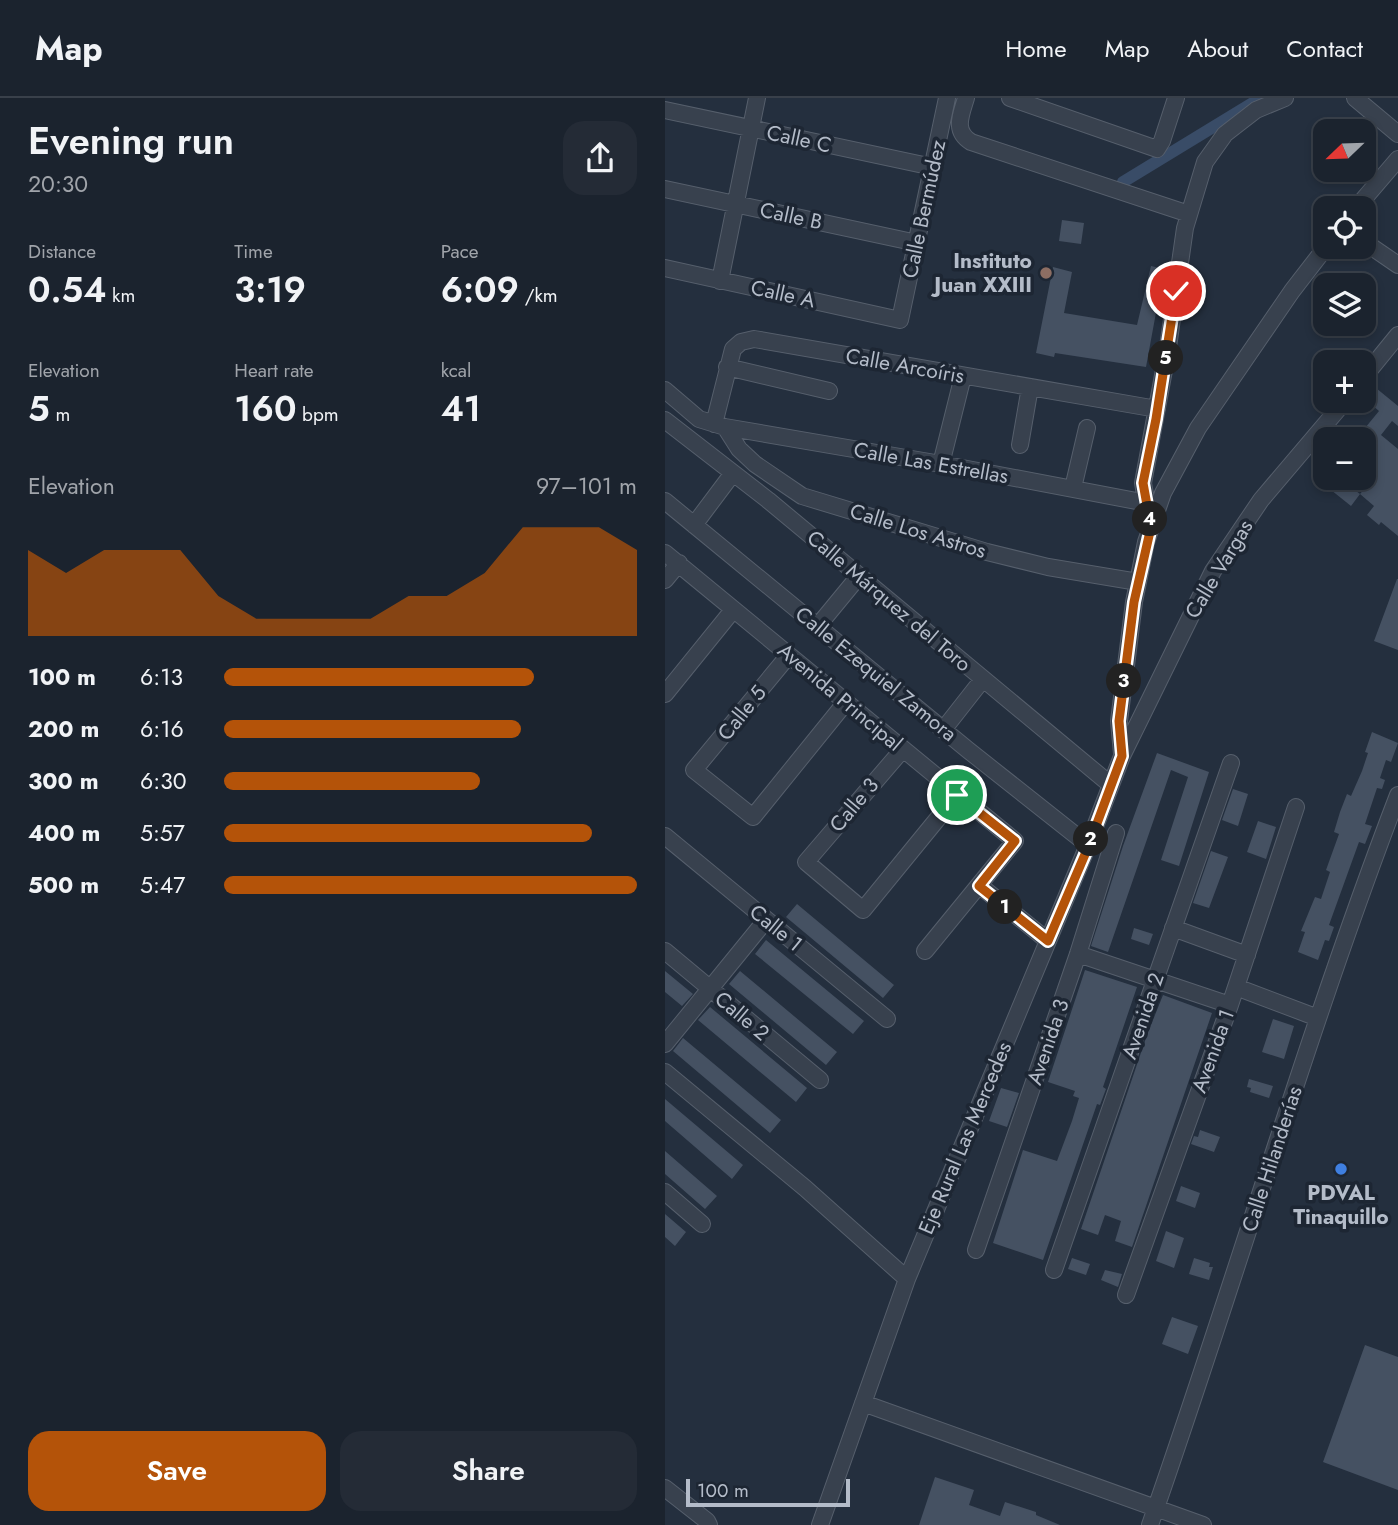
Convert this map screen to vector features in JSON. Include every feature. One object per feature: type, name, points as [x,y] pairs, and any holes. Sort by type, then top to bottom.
[{"type":"street","points":[[720,281],[757,98]]},
{"type":"street","name":"Calle Bermúdez","points":[[900,320],[947,98]]},
{"type":"street","points":[[966,98],[959,128],[964,138],[971,142],[1189,214]]},
{"type":"street","points":[[1010,98],[1157,149],[1162,141],[1174,99]]},
{"type":"street","points":[[1151,527],[1143,483],[1185,228],[1205,162],[1225,134],[1256,110],[1285,98]]},
{"type":"street","points":[[1355,98],[1398,134]]},
{"type":"street","name":"Calle C","points":[[665,110],[933,167]]},
{"type":"street","points":[[1366,196],[1398,159]]},
{"type":"street","name":"Calle B","points":[[665,189],[917,243]]},
{"type":"street","points":[[1376,250],[1398,265]]},
{"type":"street","points":[[1122,756],[1119,721],[1138,582],[1151,527],[1163,493],[1198,428],[1317,259]]},
{"type":"street","name":"Calle A","points":[[665,268],[900,320]]},
{"type":"street","points":[[1376,362],[1398,335]]},
{"type":"street","name":"Calle Arcoíris","points":[[720,426],[727,367],[737,344],[754,339],[1157,410]]},
{"type":"street","points":[[727,367],[829,391]]},
{"type":"street","points":[[941,464],[963,376]]},
{"type":"street","points":[[1020,445],[1030,387]]},
{"type":"street","points":[[665,390],[699,419],[720,426]]},
{"type":"street","name":"Calle Vargas","points":[[1122,756],[1213,571],[1261,500],[1335,413]]},
{"type":"street","name":"Calle Márquez del Toro","points":[[665,420],[859,576],[1111,785]]},
{"type":"street","name":"Calle Las Estrellas","points":[[720,426],[1147,503]]},
{"type":"street","name":"Calle Los Astros","points":[[720,426],[755,464],[802,496],[987,552],[1048,567],[1138,582]]},
{"type":"street","points":[[1073,488],[1087,428]]},
{"type":"street","points":[[694,525],[733,473]]},
{"type":"street","name":"Calle Ezequiel Zamora","points":[[665,501],[943,730],[1089,845]]},
{"type":"street","name":"Avenida Principal","points":[[665,552],[1015,841],[979,886]]},
{"type":"street","points":[[665,580],[679,564]]},
{"type":"street","points":[[817,626],[859,576]]},
{"type":"street","points":[[665,694],[733,610]]},
{"type":"street","name":"Calle 5","points":[[789,655],[694,771],[753,817],[846,702]]},
{"type":"street","points":[[943,730],[983,679]]},
{"type":"street","name":"Calle 3","points":[[902,749],[806,862],[863,910],[957,795]]},
{"type":"street","name":"Eje Rural Las Mercedes","points":[[820,1525],[907,1279],[1089,845],[1122,756]]},
{"type":"street","name":"Avenida 2","points":[[1054,1270],[1231,763]]},
{"type":"street","name":"Calle Hilanderías","points":[[1150,1525],[1318,1018],[1398,795]]},
{"type":"street","name":"Avenida 1","points":[[1126,1295],[1230,1005],[1296,807]]},
{"type":"street","name":"Avenida 3","points":[[977,1250],[1078,954],[1116,833]]},
{"type":"street","name":"Calle 1","points":[[665,836],[887,1019]]},
{"type":"street","points":[[925,951],[979,886],[1048,941]]},
{"type":"street","points":[[665,1044],[767,920]]},
{"type":"street","points":[[1174,928],[1247,955]]},
{"type":"street","name":"Calle 2","points":[[665,951],[820,1080]]},
{"type":"street","points":[[1078,954],[1230,1005]]},
{"type":"street","points":[[1236,987],[1318,1018]]},
{"type":"street","points":[[665,1072],[805,1188],[907,1279]]},
{"type":"street","points":[[665,1192],[702,1224]]},
{"type":"street","points":[[863,1403],[1203,1525]]},
{"type":"street","points":[[665,1488],[708,1523]]},
{"type":"building","points":[[1062,220],[1084,223],[1081,244],[1059,241]]},
{"type":"building","points":[[1151,266],[1164,269],[1146,367],[1055,353],[1054,357],[1036,353],[1053,267],[1072,272],[1064,313],[1137,325]]},
{"type":"building","points":[[1376,388],[1398,406],[1398,426],[1392,421],[1381,435],[1398,449],[1398,536],[1367,515],[1374,506],[1360,494],[1364,490],[1376,490],[1376,427],[1366,427],[1379,411],[1376,408]]},
{"type":"building","points":[[1331,490],[1355,490],[1360,494],[1351,506]]},
{"type":"building","points":[[1398,579],[1398,650],[1374,641]]},
{"type":"building","points":[[1372,732],[1398,743],[1391,762],[1386,760],[1380,778],[1385,780],[1382,789],[1377,788],[1365,824],[1372,826],[1365,844],[1359,842],[1329,925],[1334,927],[1329,941],[1325,940],[1318,960],[1298,952],[1305,932],[1301,931],[1315,897],[1321,899],[1330,872],[1326,870],[1339,834],[1334,832],[1340,812],[1347,794],[1351,796],[1362,771]]},
{"type":"building","points":[[1157,753],[1209,772],[1179,866],[1161,860],[1188,777],[1171,770],[1108,952],[1091,946]]},
{"type":"building","points":[[1233,789],[1248,794],[1238,826],[1222,820]]},
{"type":"building","points":[[1258,821],[1276,827],[1266,859],[1247,852]]},
{"type":"building","points":[[1211,851],[1228,857],[1209,908],[1193,903]]},
{"type":"building","points":[[797,904],[894,985],[883,998],[786,917]]},
{"type":"building","points":[[1134,928],[1153,934],[1149,945],[1131,939]]},
{"type":"building","points":[[766,940],[864,1021],[853,1034],[755,954]]},
{"type":"building","points":[[1085,970],[1137,987],[1103,1087],[1106,1089],[1100,1105],[1097,1104],[1043,1260],[993,1243],[1023,1150],[1057,1161],[1072,1121],[1079,1098],[1073,1096],[1075,1091],[1048,1082]]},
{"type":"building","points":[[665,971],[693,994],[682,1006],[665,992]]},
{"type":"building","points":[[740,971],[837,1052],[826,1065],[729,984]]},
{"type":"building","points":[[1163,995],[1212,1013],[1132,1247],[1115,1241],[1121,1221],[1105,1215],[1098,1235],[1081,1229]]},
{"type":"building","points":[[710,1007],[807,1088],[796,1102],[698,1020]]},
{"type":"building","points":[[1273,1019],[1294,1026],[1284,1059],[1262,1052]]},
{"type":"building","points":[[683,1038],[781,1120],[770,1133],[673,1051]]},
{"type":"building","points":[[1249,1079],[1273,1086],[1269,1098],[1250,1092],[1251,1088],[1247,1087]]},
{"type":"building","points":[[1001,1088],[1019,1093],[1007,1127],[989,1121]]},
{"type":"building","points":[[665,1099],[743,1165],[732,1179],[665,1121]]},
{"type":"building","points":[[1200,1130],[1220,1137],[1214,1152],[1191,1144],[1194,1136],[1198,1137]]},
{"type":"building","points":[[665,1151],[717,1196],[705,1209],[665,1174]]},
{"type":"building","points":[[1181,1186],[1200,1193],[1195,1208],[1176,1201]]},
{"type":"building","points":[[665,1214],[686,1232],[675,1246],[665,1237]]},
{"type":"building","points":[[1166,1231],[1184,1238],[1174,1268],[1156,1261]]},
{"type":"building","points":[[1072,1258],[1090,1264],[1086,1275],[1068,1269]]},
{"type":"building","points":[[1194,1258],[1210,1263],[1209,1267],[1213,1267],[1209,1280],[1189,1274]]},
{"type":"building","points":[[1105,1270],[1122,1274],[1118,1287],[1101,1280]]},
{"type":"building","points":[[1172,1317],[1198,1326],[1188,1354],[1162,1344]]},
{"type":"building","points":[[1365,1345],[1398,1357],[1398,1490],[1323,1462]]},
{"type":"building","points":[[935,1477],[974,1490],[969,1505],[1000,1516],[1005,1502],[1036,1512],[1036,1515],[1060,1525],[919,1525]]},
{"type":"waterway","points":[[1123,182],[1256,101]]},
{"type":"place","name":"Instituto Juan XXIII","points":[[1046,273]]},
{"type":"place","name":"PDVAL Tinaquillo","points":[[1341,1169]]},
{"type":"route","points":[[957,795],[1015,841],[979,886],[1048,941],[1089,845],[1122,756],[1119,721],[1134,602],[1151,527],[1143,483],[1176,291]]}]
